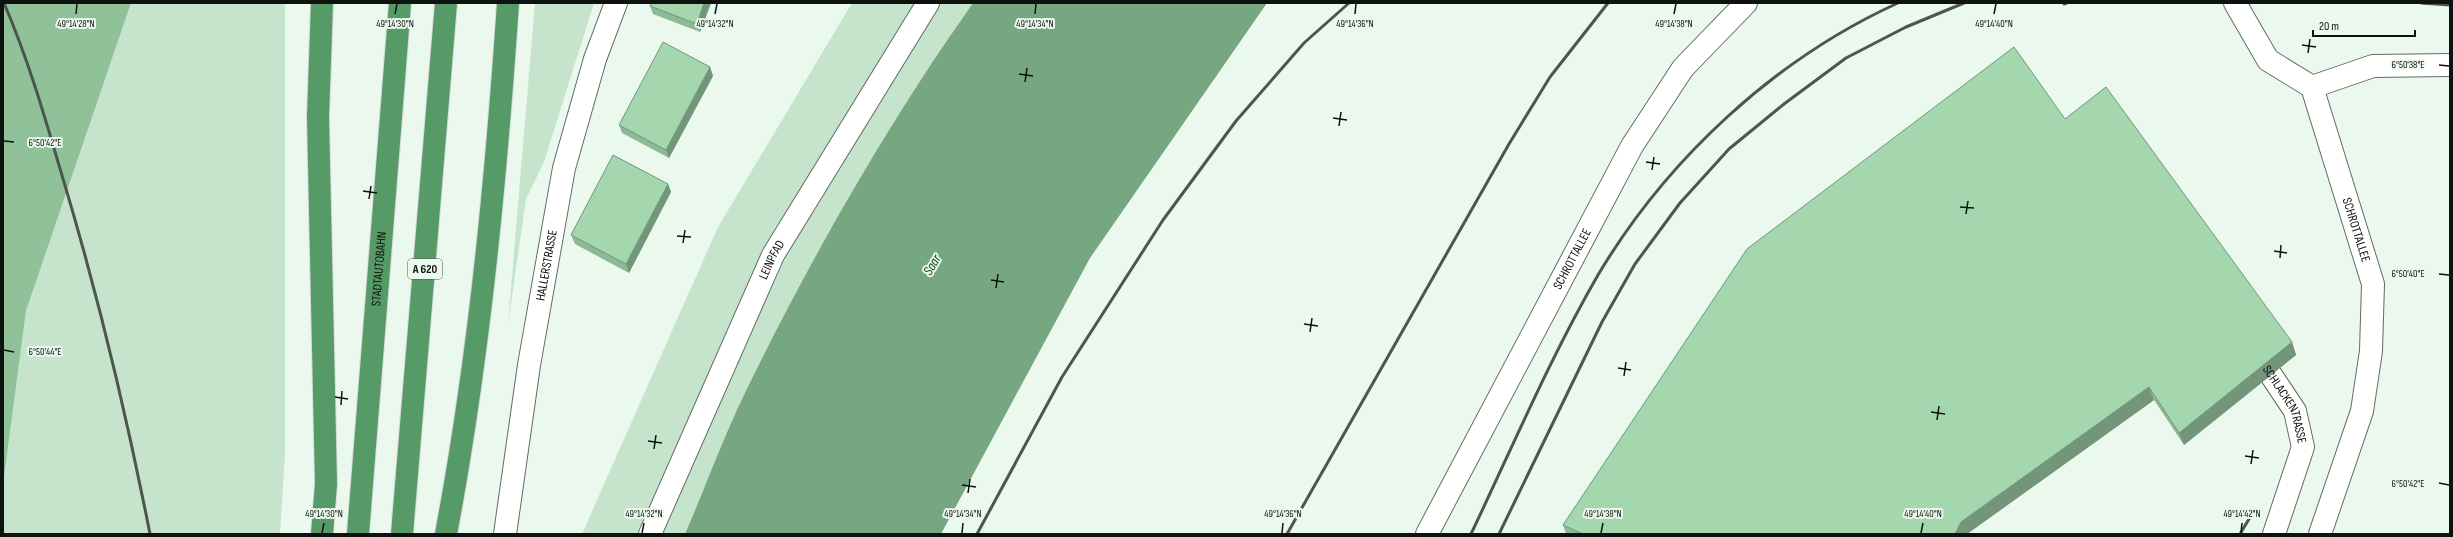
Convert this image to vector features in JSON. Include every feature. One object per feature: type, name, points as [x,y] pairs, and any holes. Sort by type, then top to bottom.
[{"type":"highway","points":[[322,3],[318,117],[326,484],[322,534]]},
{"type":"highway","name":"STADTAUTOBAHN","points":[[358,534],[400,3]]},
{"type":"highway","name":"A 620","points":[[402,534],[446,3]]},
{"type":"highway","points":[[446,534],[459,466],[479,312],[500,120],[508,3]]},
{"type":"street","name":"HALLERSTRASSE","points":[[505,534],[529,365],[564,168],[595,59],[616,3]]},
{"type":"street","name":"LEINPFAD","points":[[650,534],[773,255],[928,3]]},
{"type":"street","name":"SCHROTTALLEE","points":[[1427,534],[1632,146],[1683,68],[1746,3]]},
{"type":"street","points":[[2235,3],[2268,60],[2312,87],[2373,66],[2450,65]]},
{"type":"street","name":"SCHROTTALLEE","points":[[2312,87],[2373,284],[2371,351],[2362,411],[2320,534]]},
{"type":"street","name":"SCHLACKENTRASSE","points":[[2244,336],[2295,411],[2303,447],[2274,534]]},
{"type":"shaded area","points":[[3,3],[131,3],[26,311],[3,485]]},
{"type":"shaded area","points":[[131,3],[285,3],[285,454],[280,534],[3,534],[3,485],[26,311]]},
{"type":"shaded area","points":[[535,3],[594,3],[544,162],[526,199],[508,324]]},
{"type":"shaded area","points":[[852,3],[973,3],[951,34],[743,397],[685,534],[582,534],[718,227]]},
{"type":"water","name":"Saar","points":[[973,3],[1267,3],[1090,258],[941,534],[685,534],[743,397],[768,346],[822,245],[879,146]]},
{"type":"building","points":[[651,3],[704,3],[697,24],[650,6]]},
{"type":"building","points":[[663,42],[710,67],[666,150],[619,125]]},
{"type":"building","points":[[2014,47],[2065,119],[2106,87],[2292,342],[2179,433],[2149,387],[1961,522],[1955,534],[1583,534],[1563,525],[1747,249]]},
{"type":"building","points":[[613,155],[668,184],[626,264],[571,235]]},
{"type":"railway","points":[[4,3],[21,45],[35,87],[55,150],[87,262],[121,397],[150,534]]},
{"type":"railway","points":[[977,534],[1062,377],[1163,220],[1236,121],[1304,43],[1349,3]]},
{"type":"railway","points":[[1287,534],[1509,144],[1550,77],[1608,3]]},
{"type":"railway","points":[[1471,534],[1532,403],[1580,306],[1626,232],[1657,191],[1691,153],[1728,116],[1767,83],[1809,53],[1853,26],[1898,3]]},
{"type":"railway","points":[[1499,534],[1602,322],[1635,264],[1680,203],[1729,149],[1784,104],[1846,58],[1906,27],[1964,3]]},
{"type":"railway","points":[[2421,3],[2450,5]]},
{"type":"railway","points":[[2240,534],[2252,514]]}]
